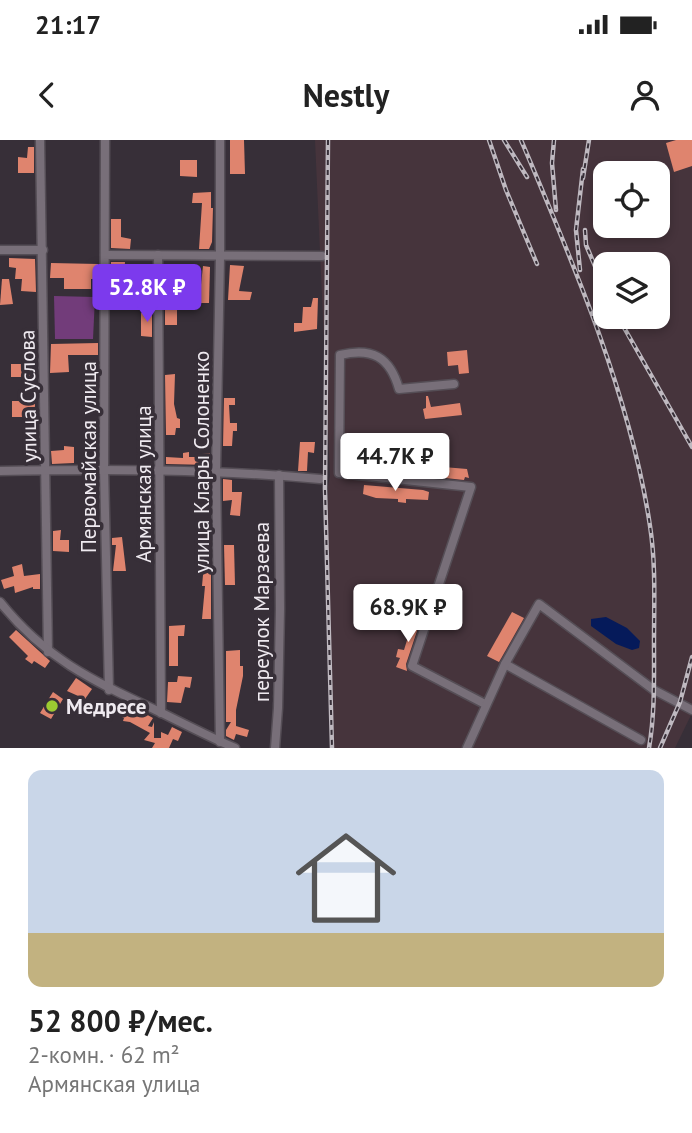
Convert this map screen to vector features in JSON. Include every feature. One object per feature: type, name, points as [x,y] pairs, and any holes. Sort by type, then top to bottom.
[{"type":"street","name":"улица Суслова","points":[[40,140],[48,652]]},
{"type":"street","name":"Первомайская улица","points":[[105,140],[104,468],[109,690]]},
{"type":"street","name":"улица Клары Солоненко","points":[[220,140],[216,471],[220,742]]},
{"type":"street","points":[[0,250],[43,250]]},
{"type":"street","name":"Армянская улица","points":[[158,255],[161,713]]},
{"type":"street","points":[[105,256],[321,256]]},
{"type":"street","points":[[454,384],[399,389],[394,370],[382,359],[370,353],[356,351],[340,355],[339,472],[471,487],[412,666],[485,704]]},
{"type":"street","points":[[0,471],[104,468],[216,471],[320,479]]},
{"type":"street","name":"переулок Марзеева","points":[[275,748],[279,671],[279,475]]},
{"type":"street","points":[[0,602],[15,621],[48,652],[109,690],[235,748]]},
{"type":"street","points":[[467,748],[485,704],[539,604],[654,690],[692,710]]},
{"type":"street","points":[[505,664],[641,740]]},
{"type":"shaded area","points":[[315,140],[692,140],[692,713],[675,748],[334,748],[327,616],[330,476]]},
{"type":"shaded area","points":[[54,296],[95,297],[93,339],[55,339]]},
{"type":"shaded area","points":[[606,617],[627,628],[640,641],[639,648],[632,650],[616,644],[591,626],[591,619]]},
{"type":"building","points":[[230,140],[244,140],[245,174],[230,174]]},
{"type":"building","points":[[692,140],[692,166],[674,172],[666,143]]},
{"type":"building","points":[[28,147],[34,147],[34,173],[18,173],[18,157],[27,158]]},
{"type":"building","points":[[180,160],[197,160],[197,177],[180,176]]},
{"type":"building","points":[[211,192],[212,242],[209,249],[199,249],[202,203],[192,203],[193,193]]},
{"type":"building","points":[[111,219],[121,219],[121,237],[131,239],[130,249],[111,248]]},
{"type":"building","points":[[9,258],[35,259],[36,292],[21,291],[22,279],[15,279],[16,268],[9,267]]},
{"type":"building","points":[[111,262],[125,262],[124,273],[116,272],[115,284],[123,284],[123,291],[120,291],[120,310],[111,309]]},
{"type":"building","points":[[51,263],[98,264],[98,279],[91,279],[91,289],[64,289],[64,278],[50,278]]},
{"type":"building","points":[[230,265],[244,266],[239,291],[252,292],[250,300],[228,300]]},
{"type":"building","points":[[203,266],[210,267],[209,303],[199,303]]},
{"type":"building","points":[[168,268],[179,268],[177,299],[181,298],[180,309],[177,309],[177,325],[165,325]]},
{"type":"building","points":[[2,279],[9,279],[13,304],[0,305]]},
{"type":"building","points":[[313,298],[318,298],[317,329],[294,332],[294,323],[302,323],[303,307],[311,307]]},
{"type":"building","points":[[152,312],[152,337],[141,336],[141,313]]},
{"type":"building","points":[[98,343],[98,355],[68,355],[69,372],[50,373],[51,344]]},
{"type":"building","points":[[467,350],[469,373],[459,374],[458,365],[448,366],[447,352]]},
{"type":"building","points":[[11,364],[30,364],[30,377],[11,377]]},
{"type":"building","points":[[175,374],[174,404],[177,418],[180,419],[180,428],[176,428],[175,435],[166,435],[165,375]]},
{"type":"building","points":[[426,396],[431,407],[460,403],[462,415],[425,419],[423,409],[426,408]]},
{"type":"building","points":[[224,398],[235,398],[235,405],[229,405],[230,423],[237,423],[237,431],[233,431],[232,446],[223,446]]},
{"type":"building","points":[[12,401],[35,401],[35,417],[12,417]]},
{"type":"building","points":[[300,442],[315,442],[314,453],[308,452],[307,471],[298,471]]},
{"type":"building","points":[[64,446],[74,447],[74,463],[52,464],[51,451],[64,450]]},
{"type":"building","points":[[189,452],[189,457],[202,457],[202,454],[210,453],[210,465],[166,464],[166,457],[183,458],[183,453]]},
{"type":"building","points":[[363,458],[391,460],[390,463],[420,462],[420,465],[467,469],[469,478],[465,477],[464,480],[361,469]]},
{"type":"building","points":[[223,479],[232,480],[232,492],[242,492],[240,516],[230,515],[232,500],[223,501]]},
{"type":"building","points":[[364,485],[423,490],[429,492],[428,500],[406,499],[406,503],[398,502],[398,499],[376,498],[363,494]]},
{"type":"building","points":[[61,530],[60,540],[69,540],[69,552],[53,551],[53,531]]},
{"type":"building","points":[[122,537],[126,571],[113,571],[116,545],[112,545],[112,538]]},
{"type":"building","points":[[224,545],[234,545],[235,585],[225,585]]},
{"type":"building","points":[[205,561],[211,561],[211,619],[202,619]]},
{"type":"building","points":[[22,564],[24,576],[40,574],[40,589],[33,587],[15,593],[14,586],[4,589],[1,580],[14,576],[12,567]]},
{"type":"building","points":[[512,612],[524,618],[499,662],[487,656]]},
{"type":"building","points":[[415,614],[422,616],[406,664],[407,671],[396,667],[400,658],[396,657],[398,649],[404,650]]},
{"type":"building","points":[[185,625],[184,636],[178,636],[178,666],[169,666],[169,626]]},
{"type":"building","points":[[16,630],[50,661],[45,668],[25,659],[28,656],[9,637]]},
{"type":"building","points":[[240,650],[243,676],[236,710],[236,726],[249,730],[247,737],[236,734],[234,740],[226,736],[231,722],[226,722],[226,651]]},
{"type":"building","points":[[178,676],[192,677],[190,688],[185,687],[181,703],[167,702],[168,682],[177,682]]},
{"type":"building","points":[[76,678],[92,689],[85,699],[67,691]]},
{"type":"building","name":"Медресе","points":[[53,692],[63,699],[51,719],[40,713]]},
{"type":"building","points":[[120,700],[153,718],[148,726],[152,727],[154,722],[154,738],[161,738],[161,732],[168,735],[172,727],[182,732],[178,741],[173,739],[169,748],[152,748],[155,743],[144,740],[150,733],[123,721],[124,718],[120,716],[122,712],[115,709]]},
{"type":"railway","points":[[328,140],[325,489],[332,748]]},
{"type":"railway","points":[[489,140],[506,190],[537,264]]},
{"type":"railway","points":[[504,140],[527,177]]},
{"type":"railway","points":[[521,140],[598,330],[629,428],[641,477],[654,569],[654,695],[649,748]]},
{"type":"railway","points":[[554,140],[552,163],[556,210]]},
{"type":"railway","points":[[583,178],[589,140]]},
{"type":"railway","points":[[580,270],[576,230],[583,169]]},
{"type":"railway","points":[[585,230],[586,245],[593,261]]},
{"type":"railway","points":[[625,329],[692,447]]},
{"type":"railway","points":[[660,748],[680,702],[692,657]]},
{"type":"place","name":"Медресе","points":[[52,706]]}]
